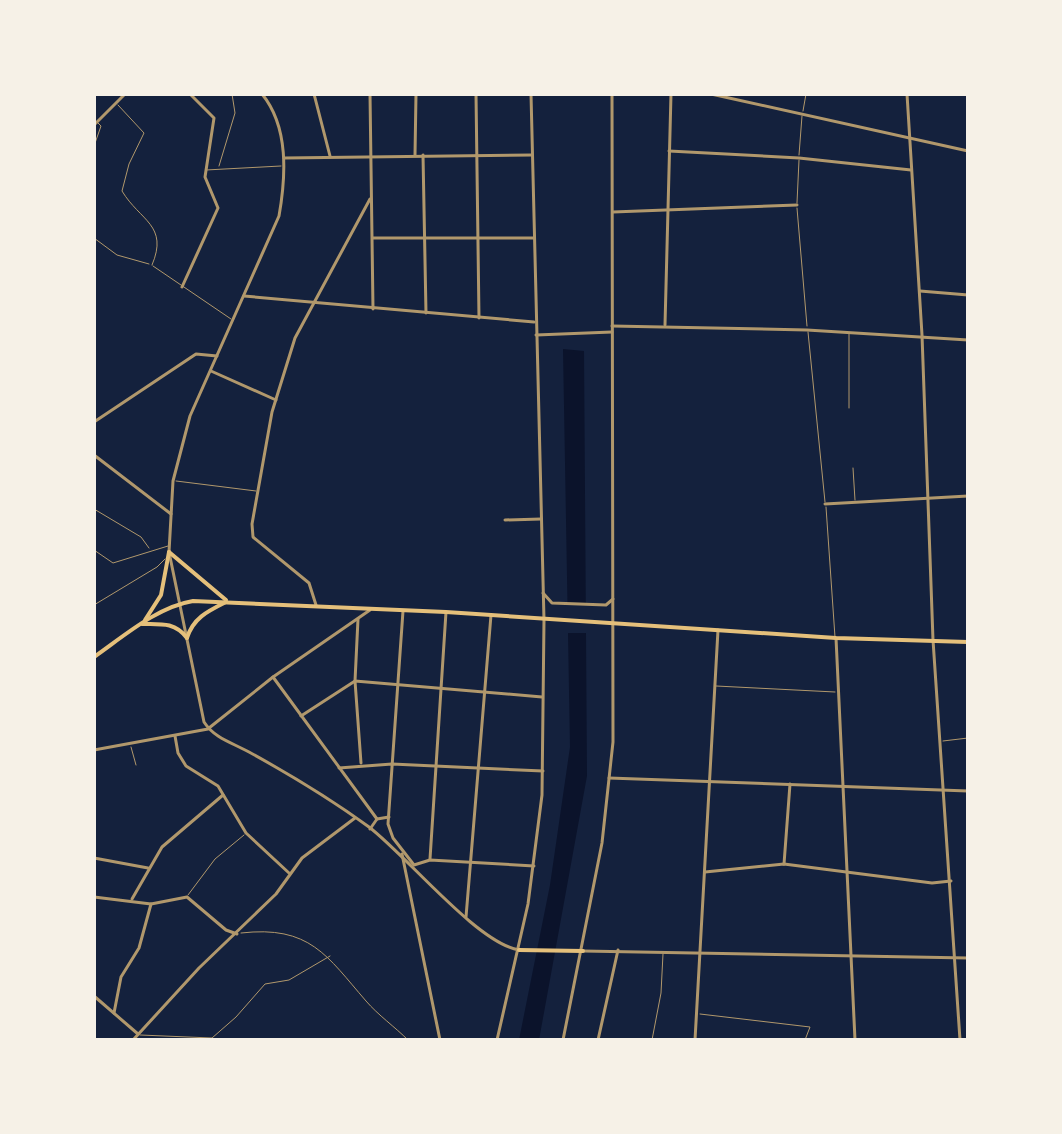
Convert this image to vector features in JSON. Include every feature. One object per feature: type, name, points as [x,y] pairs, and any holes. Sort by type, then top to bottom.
[{"type":"main road","points":[[142,624],[161,595],[169,552],[228,602]]},
{"type":"main road","points":[[187,638],[190,626],[206,611],[228,602]]},
{"type":"main road","points":[[94,657],[142,624],[180,603],[228,602],[403,609],[836,638],[968,642]]},
{"type":"main road","points":[[142,624],[179,628],[187,638]]},
{"type":"main road","points":[[519,950],[583,951]]},
{"type":"street","points":[[96,123],[125,94]]},
{"type":"street","points":[[182,287],[218,212],[217,198],[206,180],[205,171],[214,118],[190,94]]},
{"type":"street","points":[[262,94],[278,123],[283,158],[279,216],[190,416],[173,481],[169,552],[201,713],[208,729],[355,818],[402,854],[466,917],[502,947],[519,950]]},
{"type":"street","points":[[314,94],[330,156]]},
{"type":"street","points":[[370,94],[373,309]]},
{"type":"street","points":[[415,155],[416,94]]},
{"type":"street","points":[[476,94],[479,318]]},
{"type":"street","points":[[497,1040],[519,950],[534,866],[543,771],[542,697],[547,620],[543,593],[534,335],[531,94]]},
{"type":"street","points":[[563,1040],[583,951],[613,742],[610,623],[614,599],[612,94]]},
{"type":"street","points":[[665,325],[671,94]]},
{"type":"street","points":[[711,94],[968,151]]},
{"type":"street","points":[[907,94],[922,335],[933,640],[957,958],[960,1040]]},
{"type":"street","points":[[669,151],[799,158],[911,170]]},
{"type":"street","points":[[423,155],[426,313]]},
{"type":"street","points":[[283,158],[532,155]]},
{"type":"street","points":[[316,605],[309,583],[253,537],[256,491],[276,400],[295,338],[370,199]]},
{"type":"street","points":[[612,212],[797,205]]},
{"type":"street","points":[[372,238],[533,238]]},
{"type":"street","points":[[919,291],[968,295]]},
{"type":"street","points":[[244,296],[534,322]]},
{"type":"street","points":[[612,326],[807,330],[968,340]]},
{"type":"street","points":[[534,335],[612,332]]},
{"type":"street","points":[[94,422],[196,354],[217,356]]},
{"type":"street","points":[[211,371],[276,400]]},
{"type":"street","points":[[94,455],[171,514]]},
{"type":"street","points":[[825,504],[968,496]]},
{"type":"street","points":[[505,520],[541,519]]},
{"type":"street","points":[[543,593],[552,603],[606,605],[614,599]]},
{"type":"street","points":[[94,750],[208,729],[273,677],[373,608]]},
{"type":"street","points":[[403,609],[389,817],[393,838],[414,865]]},
{"type":"street","points":[[430,860],[446,612]]},
{"type":"street","points":[[466,917],[491,615]]},
{"type":"street","points":[[358,619],[355,681],[361,764]]},
{"type":"street","points":[[695,1040],[712,781],[718,630]]},
{"type":"street","points":[[836,638],[855,1040]]},
{"type":"street","points":[[273,677],[377,819]]},
{"type":"street","points":[[301,716],[355,681],[542,697]]},
{"type":"street","points":[[175,735],[178,753],[186,766],[216,785],[246,833],[289,873]]},
{"type":"street","points":[[339,768],[392,764],[543,771]]},
{"type":"street","points":[[609,778],[968,791]]},
{"type":"street","points":[[784,864],[790,783]]},
{"type":"street","points":[[131,900],[148,868],[174,835],[223,795]]},
{"type":"street","points":[[370,829],[377,819],[389,817]]},
{"type":"street","points":[[133,1040],[276,894],[289,873],[314,847],[355,818]]},
{"type":"street","points":[[402,854],[440,1040]]},
{"type":"street","points":[[94,858],[148,868]]},
{"type":"street","points":[[414,865],[430,860],[534,866]]},
{"type":"street","points":[[705,872],[784,864],[932,883],[951,881]]},
{"type":"street","points":[[94,897],[151,904],[187,897],[226,930],[237,934]]},
{"type":"street","points":[[114,1013],[121,977],[139,948],[151,904]]},
{"type":"street","points":[[598,1040],[618,950]]},
{"type":"street","points":[[583,951],[968,958]]},
{"type":"street","points":[[94,996],[138,1034]]},
{"type":"lane","points":[[218,169],[235,113],[232,94]]},
{"type":"lane","points":[[806,94],[797,205],[836,638]]},
{"type":"lane","points":[[117,103],[144,133],[129,164],[122,191],[157,233],[158,247],[152,265]]},
{"type":"lane","points":[[94,146],[101,126],[96,123]]},
{"type":"lane","points":[[205,171],[284,166]]},
{"type":"lane","points":[[94,238],[117,255],[152,265],[234,320]]},
{"type":"lane","points":[[849,332],[849,408]]},
{"type":"lane","points":[[853,468],[855,503]]},
{"type":"lane","points":[[173,481],[256,491]]},
{"type":"lane","points":[[94,509],[141,537],[150,550]]},
{"type":"lane","points":[[94,550],[113,563],[169,545]]},
{"type":"lane","points":[[94,605],[157,567],[169,552]]},
{"type":"lane","points":[[716,686],[838,692]]},
{"type":"lane","points":[[940,742],[968,738]]},
{"type":"lane","points":[[130,741],[136,765]]},
{"type":"lane","points":[[187,897],[215,859],[246,833]]},
{"type":"lane","points":[[237,934],[277,934],[314,945],[330,956],[367,1002],[408,1040]]},
{"type":"lane","points":[[652,1040],[661,993],[663,951]]},
{"type":"lane","points":[[138,1034],[212,1038],[236,1017],[265,984],[289,980],[330,956]]},
{"type":"lane","points":[[697,1013],[810,1027],[805,1040]]},
{"type":"water","points":[[563,349],[584,351],[587,776],[539,1040],[519,1040],[550,885],[570,747]]},
{"type":"pier","points":[[561,602],[591,603],[591,633],[561,633]]}]
